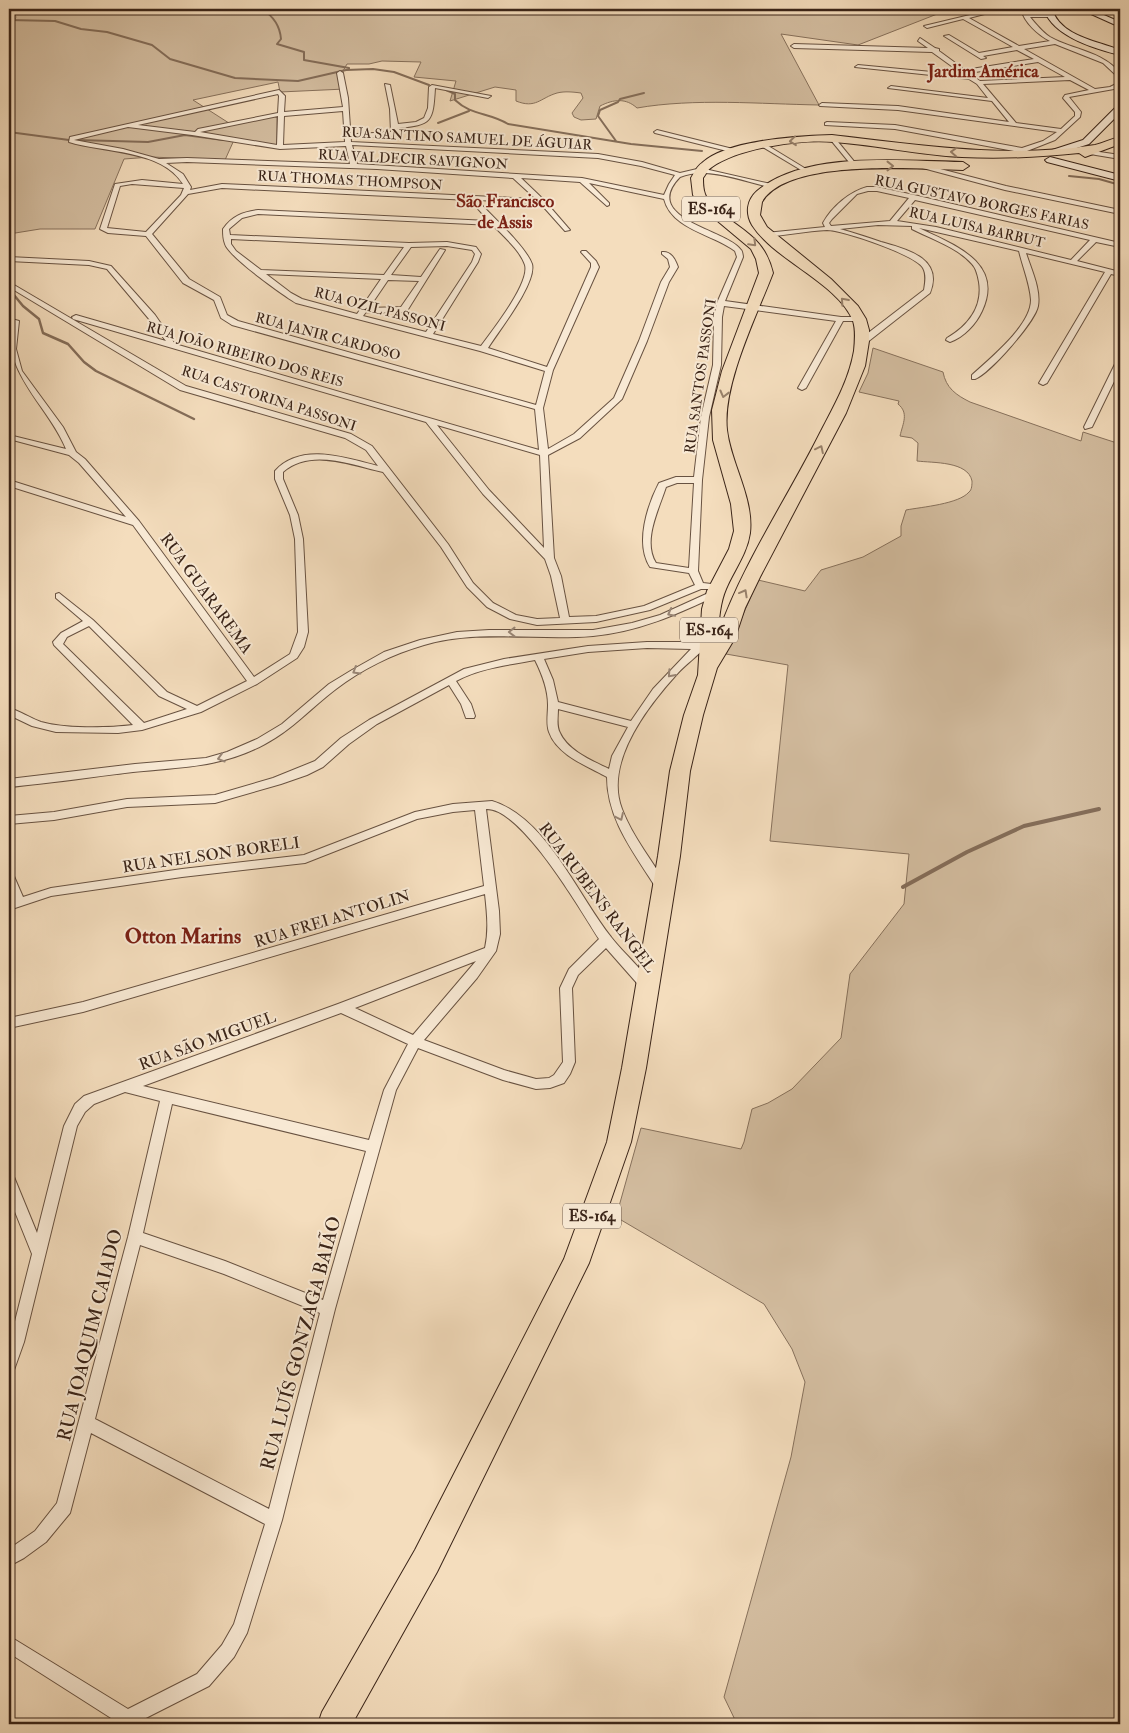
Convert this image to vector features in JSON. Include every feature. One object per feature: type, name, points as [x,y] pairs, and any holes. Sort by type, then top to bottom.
[{"type":"highway","points":[[699,172],[705,164],[735,151],[782,142],[832,138],[942,152],[1049,157],[1120,140]]},
{"type":"highway","points":[[769,185],[808,172],[855,166],[974,166],[1026,155],[1089,147]]},
{"type":"highway","name":"ES-164","points":[[336,1722],[426,1561],[576,1263],[619,1142],[634,1068],[663,889],[672,820],[705,652],[711,611],[711,589],[739,545],[742,531],[741,515],[725,458],[719,427],[722,401],[737,350],[755,307],[766,272],[765,261],[755,244],[705,204],[698,194],[696,183],[699,172]]},
{"type":"highway","name":"ES-164","points":[[705,652],[725,640],[740,600],[801,487],[843,403],[858,364],[862,342],[859,319],[844,300],[766,235],[756,221],[754,204],[758,196],[769,185]]},
{"type":"highway","points":[[711,611],[718,617],[733,619]]},
{"type":"street","points":[[927,26],[1001,9]]},
{"type":"street","points":[[1022,9],[1044,36],[1055,42],[1101,58],[1108,62],[1120,76]]},
{"type":"street","points":[[1084,9],[1120,25]]},
{"type":"street","points":[[1026,16],[1048,12],[1065,31],[1120,54]]},
{"type":"street","points":[[963,17],[1094,90]]},
{"type":"street","points":[[947,36],[996,68]]},
{"type":"street","points":[[920,40],[937,50],[979,83],[1013,123]]},
{"type":"street","points":[[978,55],[1055,42]]},
{"type":"street","points":[[794,46],[937,50]]},
{"type":"street","points":[[964,72],[1039,60]]},
{"type":"street","points":[[858,67],[971,78]]},
{"type":"street","points":[[340,73],[346,109],[348,140],[354,166]]},
{"type":"street","points":[[979,83],[1072,78]]},
{"type":"street","points":[[827,124],[895,127],[982,144],[1026,155],[1046,143],[1078,116],[1078,112],[1066,98],[1067,96],[1112,88],[1120,84]]},
{"type":"street","points":[[348,140],[394,133],[394,110],[387,85]]},
{"type":"street","points":[[395,126],[421,124],[428,120],[432,87],[436,86],[488,96]]},
{"type":"street","points":[[891,88],[994,100]]},
{"type":"street","points":[[148,234],[188,190],[179,174],[156,161],[126,151],[78,143],[71,139],[279,92],[282,96],[280,147]]},
{"type":"street","points":[[822,105],[885,106],[1061,130]]},
{"type":"street","points":[[1120,108],[1089,147],[1120,157]]},
{"type":"street","points":[[192,133],[281,114],[346,109]]},
{"type":"street","name":"RUA SANTINO SAMUEL DE ÁGUIAR","points":[[130,126],[192,133],[280,147],[348,140],[598,156],[627,161],[680,175]]},
{"type":"street","points":[[657,132],[735,151]]},
{"type":"street","points":[[832,138],[855,166]]},
{"type":"street","points":[[763,146],[808,172]]},
{"type":"street","points":[[1049,157],[1120,178]]},
{"type":"street","name":"RUA VALDECIR SAVIGNON","points":[[156,161],[187,160],[354,166],[582,180],[666,197]]},
{"type":"street","points":[[921,166],[1005,188],[1120,212]]},
{"type":"street","points":[[666,197],[671,185],[680,175],[699,172],[769,185]]},
{"type":"street","points":[[516,177],[542,201],[567,230]]},
{"type":"street","points":[[582,180],[607,204]]},
{"type":"street","name":"RUA THOMAS THOMPSON","points":[[148,234],[102,229],[117,185],[125,182],[167,184],[188,190],[222,186],[542,201]]},
{"type":"street","name":"RUA GUSTAVO BORGES FARIAS","points":[[829,228],[826,223],[829,218],[855,192],[877,189],[1120,245]]},
{"type":"street","name":"RUA SANTOS PASSONI","points":[[666,197],[668,203],[681,219],[726,240],[738,250],[740,257],[718,318],[717,365],[705,418],[698,480],[693,571],[711,589]]},
{"type":"street","points":[[893,222],[914,197]]},
{"type":"street","points":[[473,199],[523,254],[529,266],[527,279],[516,303],[483,349]]},
{"type":"street","points":[[428,335],[475,262],[478,250],[470,246],[457,244],[409,245],[226,237],[226,228],[236,218],[258,212],[493,223]]},
{"type":"street","name":"RUA LUISA BARBUT","points":[[766,235],[893,222],[904,223],[1022,249],[1120,274]]},
{"type":"street","points":[[904,223],[966,255],[979,267],[984,289],[982,302],[966,330],[950,340]]},
{"type":"street","points":[[829,228],[902,250],[921,261],[928,269],[931,279],[927,291],[862,342]]},
{"type":"street","name":"RUA JANIR CARDOSO","points":[[148,234],[186,281],[217,299],[224,316],[235,323],[539,408]]},
{"type":"street","name":"RUA OZIL PASSONI","points":[[226,237],[228,244],[234,252],[288,295],[299,301],[361,312],[428,335],[483,349],[549,370]]},
{"type":"street","points":[[1073,262],[1094,239]]},
{"type":"street","points":[[361,312],[409,245]]},
{"type":"street","points":[[975,377],[1022,329],[1034,307],[1034,297],[1022,249]]},
{"type":"street","points":[[361,312],[397,311],[404,309],[442,250]]},
{"type":"street","points":[[565,619],[556,576],[549,558],[544,454],[539,408],[549,370],[596,267],[594,262],[584,252]]},
{"type":"street","points":[[544,454],[577,436],[618,399],[643,341],[665,282],[674,267],[671,258],[664,253]]},
{"type":"street","points":[[9,259],[89,263],[109,267],[152,317],[174,347]]},
{"type":"street","points":[[261,272],[424,279]]},
{"type":"street","points":[[1043,384],[1109,272]]},
{"type":"street","name":"RUA CASTORINA PASSONI","points":[[9,284],[183,388],[348,436],[369,448],[445,546],[470,585],[490,605],[524,620],[537,622],[565,619],[596,619],[646,608],[711,589]]},
{"type":"street","points":[[722,303],[859,319]]},
{"type":"street","name":"RUA JOÃO RIBEIRO DOS REIS","points":[[55,311],[174,347],[358,398],[544,454]]},
{"type":"street","points":[[802,388],[841,318]]},
{"type":"street","points":[[15,321],[12,348],[20,373],[68,439],[72,453]]},
{"type":"street","points":[[1088,426],[1120,362]]},
{"type":"street","points":[[429,420],[462,465],[509,519],[549,558]]},
{"type":"street","points":[[9,437],[72,453]]},
{"type":"street","name":"RUA GUARAREMA","points":[[72,453],[89,467],[136,523],[253,682]]},
{"type":"street","points":[[9,711],[36,724],[56,728],[118,730],[142,727],[197,710],[253,682],[294,656],[299,647],[303,632],[299,539],[294,515],[279,479],[279,470],[293,460],[313,456],[386,470]]},
{"type":"street","points":[[693,571],[653,565],[645,543],[662,485],[676,480],[698,480]]},
{"type":"street","points":[[9,483],[136,523]]},
{"type":"street","points":[[9,783],[135,768],[206,762],[232,755],[261,742],[286,726],[333,686],[387,654],[423,642],[457,635],[490,632],[593,633],[633,626],[663,618],[711,589]]},
{"type":"street","points":[[59,596],[90,622],[163,694],[197,710]]},
{"type":"street","points":[[90,622],[64,635],[58,642],[59,645],[142,727]]},
{"type":"street","points":[[9,820],[54,816],[127,803],[215,799],[277,781],[319,764],[345,741],[373,722],[467,671],[588,649],[622,646],[705,652]]},
{"type":"street","points":[[663,889],[620,818],[612,793],[611,775],[634,725],[671,673],[705,652]]},
{"type":"street","points":[[538,658],[551,687],[553,704],[552,728],[556,738],[566,748],[611,775]]},
{"type":"street","points":[[450,679],[466,704],[470,716]]},
{"type":"street","points":[[553,704],[634,725]]},
{"type":"street","name":"RUA NELSON BORELI","points":[[14,904],[51,892],[182,873],[305,859],[414,816],[453,808],[492,805],[501,808]]},
{"type":"street","points":[[480,806],[494,934],[490,951]]},
{"type":"street","name":"RUA RUBENS RANGEL","points":[[501,808],[519,821],[550,855],[606,940],[647,987]]},
{"type":"street","points":[[9,877],[14,904]]},
{"type":"street","name":"RUA FREI ANTOLIN","points":[[9,1023],[83,1007],[489,888]]},
{"type":"street","points":[[342,1008],[415,1042],[503,1075],[536,1084],[550,1083],[559,1079],[569,1062],[566,988],[573,972],[606,940]]},
{"type":"street","name":"RUA SÃO MIGUEL","points":[[9,1365],[17,1342],[71,1126],[80,1108],[88,1100],[342,1008],[490,951]]},
{"type":"street","name":"RUA LUÍS GONZAGA BAIÃO","points":[[121,1721],[203,1680],[228,1651],[241,1627],[274,1520],[328,1309],[390,1090],[415,1042],[473,975],[490,951]]},
{"type":"street","points":[[126,1087],[374,1147]]},
{"type":"street","name":"RUA JOAQUIM CAIADO","points":[[9,1558],[30,1546],[52,1525],[64,1507],[135,1237],[166,1097]]},
{"type":"street","points":[[9,1181],[39,1254]]},
{"type":"street","points":[[135,1237],[225,1268],[328,1309]]},
{"type":"street","points":[[87,1423],[274,1520]]},
{"type":"street","points":[[9,1644],[121,1721]]},
{"type":"shaded area","points":[[12,9],[950,9],[858,45],[781,34],[819,105],[704,102],[637,108],[629,102],[620,101],[600,106],[596,119],[581,120],[574,117],[572,113],[583,98],[581,93],[557,93],[538,102],[528,104],[516,101],[516,90],[495,87],[450,101],[456,81],[414,77],[421,62],[382,61],[369,64],[347,64],[343,71],[345,89],[280,92],[278,82],[193,100],[232,125],[277,115],[277,145],[234,140],[225,160],[151,157],[124,159],[95,229],[40,229],[9,234],[9,22],[14,22],[16,17]]},
{"type":"shaded area","points":[[873,348],[943,372],[949,387],[960,397],[970,402],[1081,441],[1083,432],[1120,444],[1120,1724],[737,1724],[724,1697],[791,1457],[805,1382],[792,1349],[764,1304],[616,1217],[641,1128],[741,1149],[752,1109],[768,1103],[792,1089],[841,1038],[850,974],[904,904],[909,854],[770,841],[788,665],[726,654],[758,580],[805,591],[821,570],[863,557],[901,536],[901,526],[906,510],[949,502],[964,496],[971,490],[972,481],[969,474],[957,466],[917,461],[918,443],[912,438],[900,436],[904,415],[898,404],[899,401],[859,392],[868,373]]},
{"type":"waterway","points":[[262,9],[273,18],[277,26],[281,39],[277,44],[304,52],[304,60],[349,68]]},
{"type":"waterway","points":[[9,20],[55,21],[81,29],[107,32],[152,45],[170,59],[235,78],[298,81],[346,70],[373,69],[394,72],[429,85]]},
{"type":"waterway","points":[[446,90],[455,94],[455,100],[468,109],[494,117],[508,124],[631,144],[702,151]]},
{"type":"waterway","points":[[616,141],[598,116],[600,110],[618,102],[620,99],[644,93]]},
{"type":"waterway","points":[[438,123],[469,111]]},
{"type":"waterway","points":[[9,132],[69,140]]},
{"type":"waterway","points":[[77,140],[148,142],[185,135],[223,140]]},
{"type":"waterway","points":[[1069,176],[1099,179],[1120,185]]},
{"type":"waterway","points":[[9,289],[23,306],[39,319],[43,333],[68,344],[84,362],[96,371],[194,419]]},
{"type":"waterway","points":[[903,887],[967,852],[1024,826],[1099,809]]},
{"type":"district","name":"Jardim América","points":[[983,71]]},
{"type":"district","name":"São Francisco de Assis","points":[[505,211]]},
{"type":"district","name":"Otton Marins","points":[[183,936]]}]
